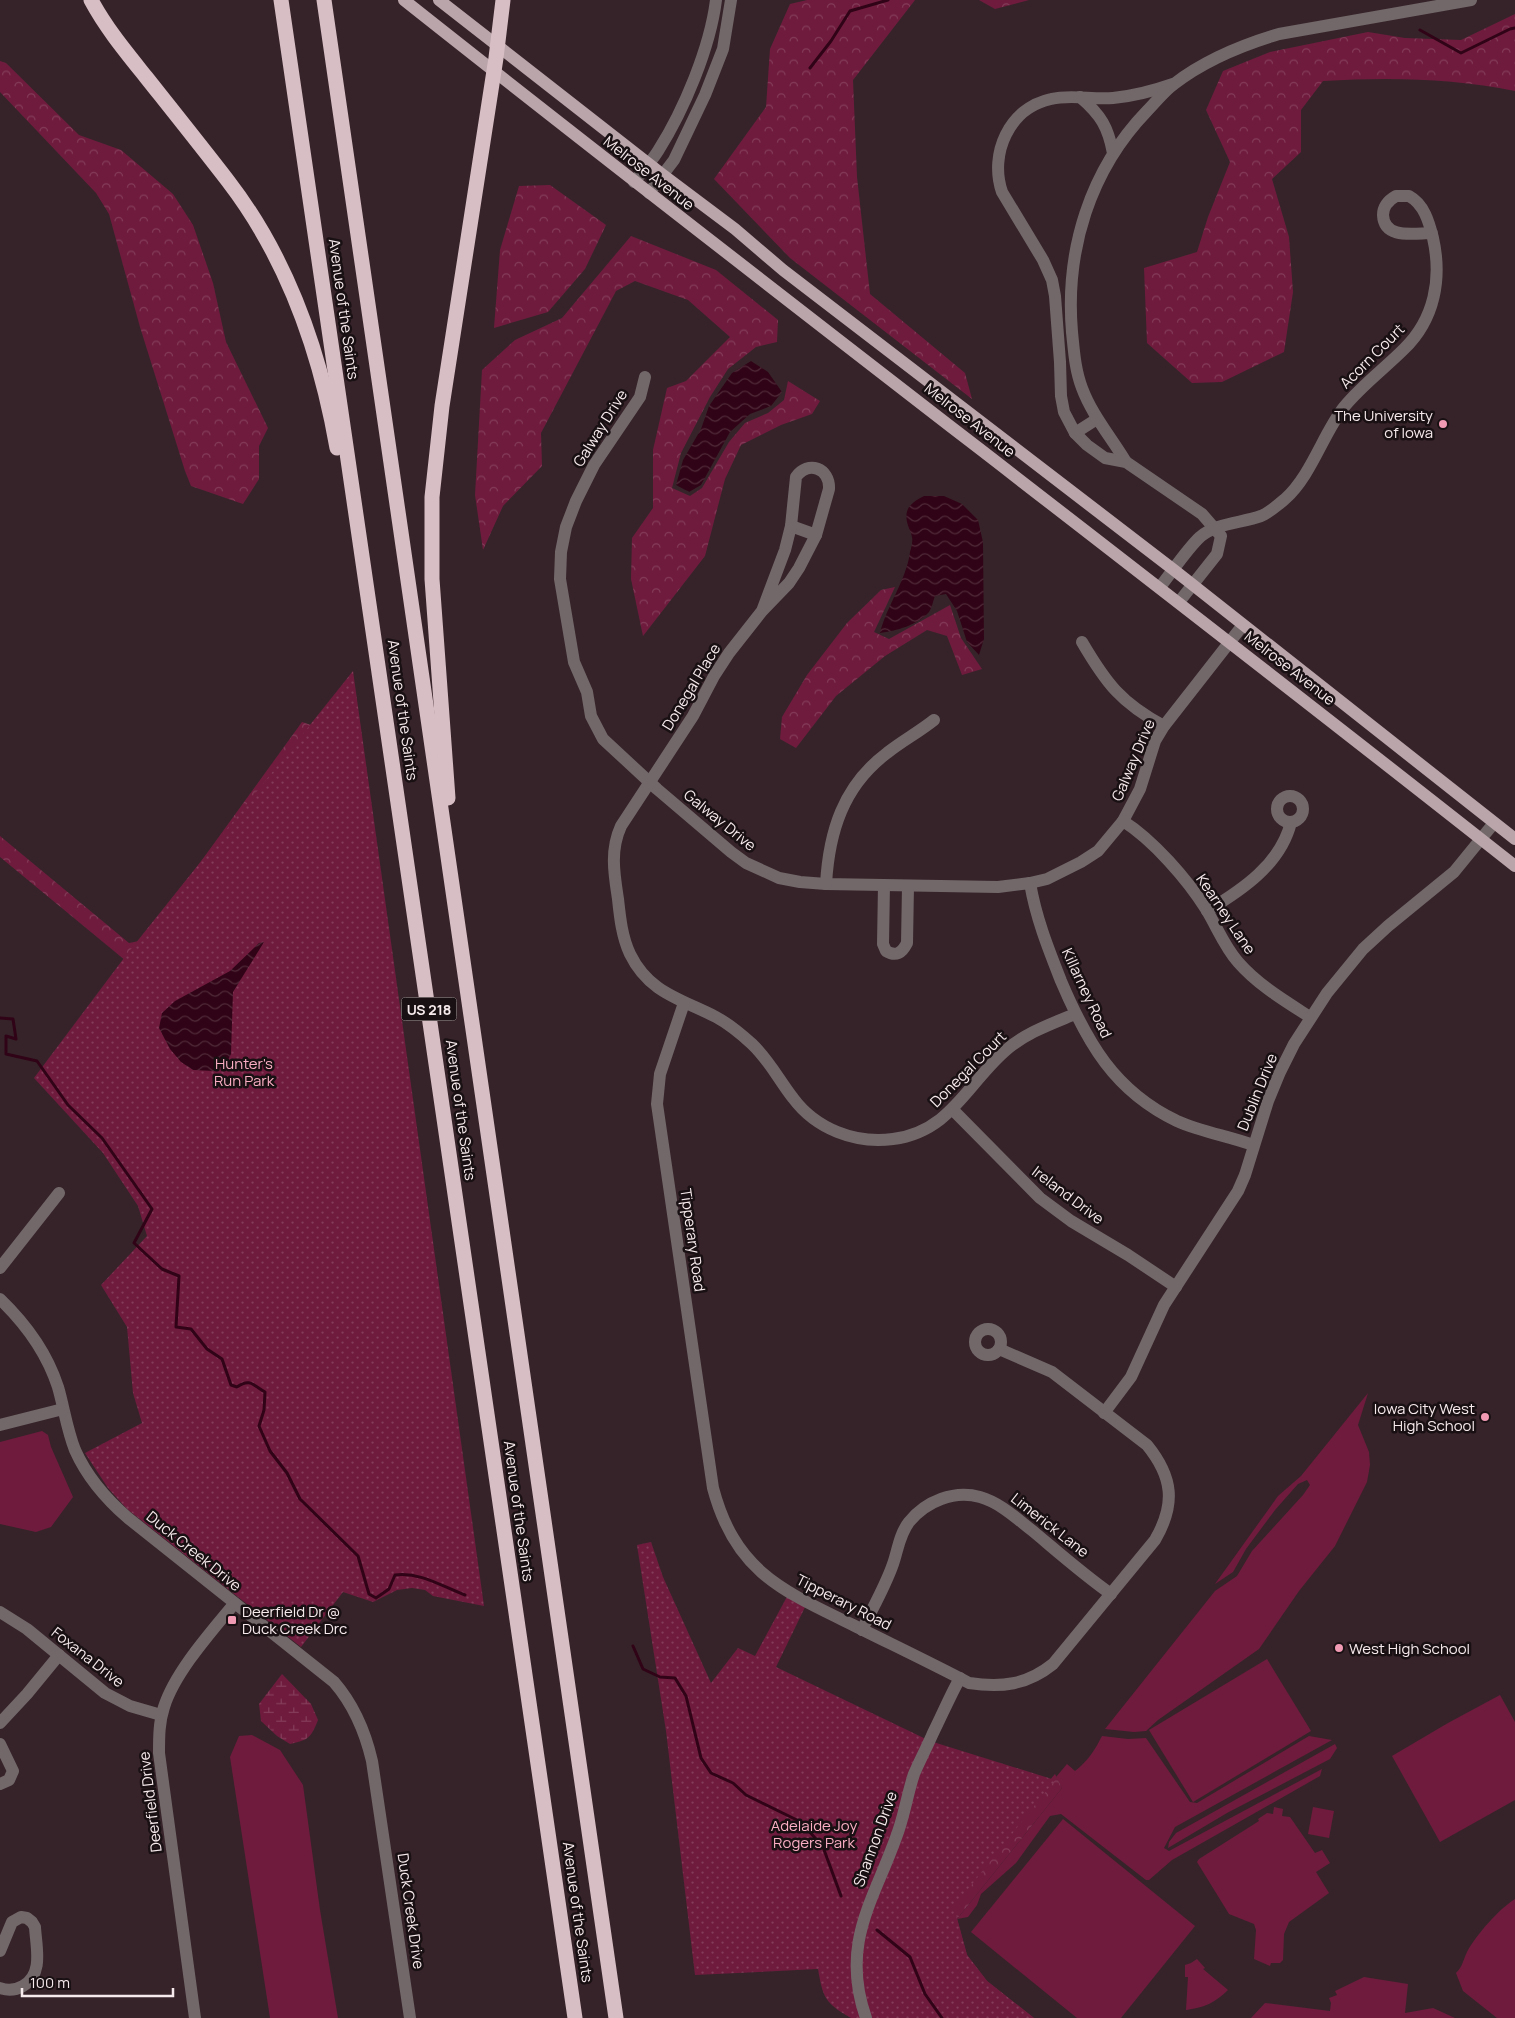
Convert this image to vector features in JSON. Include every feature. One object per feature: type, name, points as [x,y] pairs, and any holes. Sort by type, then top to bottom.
[{"type":"highway","points":[[91,0],[113,35],[249,210],[280,263],[305,320],[322,374],[334,430],[396,784]]},
{"type":"highway","name":"Avenue of the Saints","points":[[281,0],[576,2018]]},
{"type":"highway","name":"Avenue of the Saints","points":[[324,0],[616,2018]]},
{"type":"highway","points":[[455,906],[432,579],[432,497],[442,406],[498,46],[503,0]]},
{"type":"main road","name":"Melrose Avenue","points":[[404,0],[634,182],[1160,587],[1515,866]]},
{"type":"main road","name":"Melrose Avenue","points":[[440,0],[662,175],[735,229],[783,270],[1193,584],[1515,839]]},
{"type":"street","points":[[634,182],[658,151],[687,96],[713,21],[716,0]]},
{"type":"street","points":[[649,193],[674,160],[705,95],[723,49],[731,0]]},
{"type":"street","points":[[1126,462],[1090,407],[1077,372],[1070,302],[1078,234],[1092,195],[1113,153],[1139,120],[1173,84],[1230,50],[1279,34],[1429,4],[1471,0]]},
{"type":"street","points":[[1173,84],[1128,96],[1050,99],[1026,111],[1008,130],[998,153],[998,180],[1002,192],[1043,260],[1052,280],[1056,305],[1061,396],[1064,412],[1076,433],[1087,445],[1105,458],[1126,462],[1202,514],[1221,536],[1217,554],[1179,602]]},
{"type":"street","points":[[1080,98],[1095,110],[1105,124],[1113,153]]},
{"type":"street","name":"Acorn Court","points":[[1215,528],[1262,516],[1288,497],[1303,476],[1332,424],[1344,407],[1358,391],[1415,337],[1430,312],[1436,283],[1437,257],[1432,233]]},
{"type":"street","points":[[1056,305],[1070,302]]},
{"type":"street","name":"Galway Drive","points":[[644,377],[640,397],[598,458],[576,501],[566,527],[561,552],[560,579],[574,662],[586,692],[591,716],[596,728],[612,748],[731,852],[761,871],[790,880],[826,884],[908,886],[1004,886],[1030,883],[1063,872],[1098,851],[1123,821],[1140,789],[1155,741],[1164,726],[1243,625]]},
{"type":"street","points":[[1076,433],[1097,419]]},
{"type":"street","name":"Donegal Place","points":[[650,782],[693,716],[724,660],[762,611],[789,582],[816,535],[825,506],[829,481],[826,475],[814,467],[800,472],[796,477],[791,526],[777,575],[762,611]]},
{"type":"street","points":[[791,526],[816,535]]},
{"type":"street","points":[[1160,587],[1200,536],[1215,528]]},
{"type":"street","points":[[1082,642],[1098,670],[1121,697],[1135,709],[1164,726]]},
{"type":"street","points":[[826,884],[832,836],[846,800],[857,783],[870,767],[886,753],[934,720]]},
{"type":"street","name":"Donegal Court","points":[[650,782],[621,826],[613,848],[613,865],[622,929],[629,953],[637,967],[659,990],[718,1018],[753,1045],[803,1109],[829,1128],[845,1135],[877,1140],[909,1136],[925,1130],[953,1110],[993,1062],[1006,1050],[1036,1030],[1075,1014]]},
{"type":"street","name":"Kearney Lane","points":[[1123,821],[1149,840],[1196,893],[1225,944],[1252,977],[1265,988],[1310,1017]]},
{"type":"street","points":[[1207,911],[1248,884],[1266,867],[1281,847],[1291,822]]},
{"type":"street","name":"Dublin Drive","points":[[1104,1412],[1131,1377],[1156,1323],[1176,1287],[1238,1191],[1268,1101],[1280,1072],[1310,1017],[1327,993],[1364,949],[1394,921],[1454,872],[1494,823]]},
{"type":"street","name":"Killarney Road","points":[[1030,883],[1034,908],[1041,932],[1075,1014],[1086,1036],[1116,1076],[1142,1098],[1177,1120],[1205,1132],[1253,1145]]},
{"type":"street","points":[[884,885],[883,944],[886,951],[892,955],[898,954],[903,950],[907,943],[908,886]]},
{"type":"street","name":"Tipperary Road","points":[[684,1003],[660,1074],[656,1104],[710,1468],[717,1504],[723,1520],[741,1550],[755,1567],[787,1592],[969,1683],[1002,1686],[1016,1684],[1037,1676],[1053,1664],[1067,1649],[1155,1540],[1169,1510],[1169,1492],[1166,1476],[1158,1460],[1147,1445],[1052,1372],[1000,1349]]},
{"type":"street","name":"Ireland Drive","points":[[953,1110],[1040,1198],[1071,1221],[1128,1255],[1176,1287]]},
{"type":"street","points":[[0,1268],[59,1193]]},
{"type":"street","name":"Duck Creek Drive","points":[[0,1299],[15,1314],[39,1345],[51,1369],[75,1449],[98,1488],[128,1518],[334,1682],[344,1694],[362,1726],[372,1761],[410,2018]]},
{"type":"street","points":[[0,1425],[63,1409]]},
{"type":"street","name":"Limerick Lane","points":[[862,1630],[893,1564],[900,1538],[908,1523],[923,1508],[947,1497],[961,1495],[979,1497],[1004,1508],[1111,1594]]},
{"type":"street","name":"Deerfield Drive","points":[[195,2018],[159,1753],[161,1716],[178,1676],[234,1604]]},
{"type":"street","name":"Foxana Drive","points":[[0,1612],[27,1629],[105,1694],[119,1702],[161,1716]]},
{"type":"street","points":[[0,1723],[17,1706],[59,1655]]},
{"type":"street","name":"Shannon Drive","points":[[866,2018],[859,1992],[857,1975],[860,1931],[866,1910],[898,1831],[914,1775],[960,1678]]},
{"type":"street","points":[[0,1744],[13,1771],[9,1780],[0,1784]]},
{"type":"street","points":[[0,1951],[12,1922],[21,1917],[27,1918],[32,1922],[35,1927],[38,1966],[35,1974],[20,1988],[12,1990],[0,1988]]},
{"type":"green space","points":[[807,0],[915,0],[853,80],[857,177],[870,294],[965,373],[972,399],[790,258],[714,179],[766,107],[770,49],[790,4]]},
{"type":"green space","points":[[979,0],[1029,0],[995,9]]},
{"type":"green space","points":[[1515,14],[1515,91],[1444,81],[1371,79],[1323,81],[1301,110],[1301,152],[1272,179],[1289,237],[1293,292],[1284,352],[1222,382],[1192,383],[1147,343],[1144,268],[1197,252],[1208,217],[1230,162],[1206,110],[1223,71],[1270,52],[1368,32],[1405,38],[1461,40]]},
{"type":"green space","points":[[0,61],[6,63],[79,135],[121,150],[173,194],[193,225],[213,283],[226,342],[268,428],[259,446],[259,479],[243,504],[191,486],[140,327],[109,214],[96,193],[0,92]]},
{"type":"green space","points":[[550,185],[606,225],[585,269],[548,312],[494,328],[500,250],[519,186]]},
{"type":"green space","points":[[631,236],[716,270],[778,320],[777,342],[756,347],[728,369],[710,397],[681,453],[672,488],[690,496],[702,488],[729,442],[745,423],[768,413],[784,400],[788,381],[820,401],[812,414],[781,425],[741,445],[725,479],[705,556],[643,636],[631,579],[632,538],[653,508],[653,450],[667,388],[686,381],[730,337],[688,300],[635,281],[616,291],[541,433],[542,466],[503,506],[483,550],[475,495],[482,370],[515,340],[562,318]]},
{"type":"green space","points":[[895,587],[874,632],[889,639],[950,605],[961,638],[982,669],[962,675],[947,636],[927,630],[885,656],[836,696],[796,748],[780,739],[782,717],[807,675],[847,623],[881,590]]},
{"type":"green space","name":"Hunter's Run Park","points":[[353,671],[484,1606],[433,1596],[425,1590],[412,1588],[397,1590],[373,1602],[343,1592],[301,1647],[127,1509],[108,1488],[85,1453],[142,1423],[133,1393],[127,1327],[101,1285],[147,1236],[138,1206],[103,1153],[34,1078],[127,954]]},
{"type":"green space","points":[[302,722],[314,726],[317,745],[310,768],[104,1023],[122,1054],[199,1146],[212,1179],[228,1247],[209,1240],[180,1182],[146,1138],[124,1078],[98,1055],[79,1028],[126,961],[0,857],[0,836],[129,943],[144,940]]},
{"type":"green space","points":[[1368,1393],[1358,1425],[1369,1452],[1370,1465],[1367,1482],[1335,1546],[1299,1591],[1259,1649],[1158,1720],[1146,1731],[1134,1732],[1105,1729],[1215,1591],[1237,1576],[1252,1551],[1303,1495],[1310,1485],[1307,1480],[1298,1484],[1275,1510],[1246,1549],[1233,1572],[1215,1584],[1278,1496],[1301,1476]]},
{"type":"green space","points":[[42,1431],[48,1435],[51,1447],[73,1497],[51,1527],[36,1532],[0,1524],[0,1442]]},
{"type":"green space","name":"Adelaide Joy Rogers Park","points":[[651,1542],[663,1577],[711,1683],[738,1648],[755,1656],[789,1593],[807,1603],[776,1667],[930,1741],[1055,1780],[954,1907],[967,1955],[987,1981],[1034,2018],[851,2018],[830,2004],[824,1993],[818,1969],[695,1975],[666,1731],[637,1545]]},
{"type":"green space","points":[[1267,1659],[1311,1731],[1193,1802],[1149,1730]]},
{"type":"green space","points":[[282,1674],[311,1704],[318,1720],[308,1737],[290,1744],[277,1736],[261,1721],[259,1704]]},
{"type":"green space","points":[[1500,1695],[1515,1722],[1515,1800],[1440,1842],[1392,1756]]},
{"type":"green space","points":[[252,1735],[280,1750],[303,1785],[320,1910],[338,2018],[270,2018],[230,1757],[239,1736]]},
{"type":"green space","points":[[1102,1736],[1128,1739],[1146,1738],[1190,1802],[1197,1803],[1309,1736],[1332,1740],[1175,1827],[1164,1848],[1169,1851],[1322,1769],[1320,1776],[1172,1860],[1149,1880],[1146,1880],[1061,1814],[1050,1816],[1016,1863],[981,1894],[977,1905],[968,1917],[957,1919],[1062,1788],[1056,1777],[1067,1764],[1075,1771],[1080,1767],[1091,1755]]},
{"type":"green space","points":[[1335,1744],[1337,1748],[1330,1759],[1227,1813],[1168,1848],[1169,1842],[1176,1833]]},
{"type":"green space","points":[[1055,1774],[1062,1788],[957,1919],[967,1955],[987,1981],[1034,2018],[993,2018],[918,1873],[951,1897]]},
{"type":"green space","points":[[1274,1807],[1283,1809],[1282,1816],[1290,1817],[1315,1853],[1322,1850],[1330,1863],[1316,1872],[1329,1893],[1289,1922],[1284,1934],[1283,1960],[1280,1963],[1271,1963],[1270,1966],[1254,1959],[1256,1930],[1254,1924],[1229,1914],[1197,1862],[1259,1821],[1258,1819],[1267,1813],[1273,1814]]},
{"type":"green space","points":[[1313,1807],[1334,1811],[1329,1838],[1308,1834]]},
{"type":"green space","points":[[1063,1819],[1195,1926],[1121,2018],[1077,2018],[971,1932]]},
{"type":"green space","points":[[1515,1899],[1515,2018],[1497,2018],[1463,1991],[1456,1973],[1462,1965],[1471,1945],[1482,1930],[1502,1909]]},
{"type":"green space","points":[[1197,1959],[1205,1968],[1203,1969],[1228,1990],[1208,2004],[1186,2010],[1188,1977],[1185,1977],[1185,1965]]},
{"type":"green space","points":[[1364,1977],[1408,1984],[1405,2013],[1433,2008],[1455,2018],[1251,2018],[1265,2003],[1330,2011],[1331,2003],[1329,1998],[1337,1995],[1335,1991]]},
{"type":"water","points":[[751,361],[768,372],[782,392],[771,406],[750,414],[730,432],[701,485],[689,492],[676,485],[683,460],[701,429],[709,406],[732,373]]},
{"type":"water","points":[[924,496],[944,496],[962,504],[978,520],[983,542],[984,639],[979,655],[967,642],[957,611],[946,594],[935,596],[929,612],[913,624],[880,633],[908,563],[912,535],[906,517],[908,509],[913,503]]},
{"type":"water","points":[[264,942],[233,992],[231,1054],[226,1064],[214,1071],[193,1070],[181,1062],[170,1049],[159,1028],[162,1013],[175,1001],[230,971],[259,943]]},
{"type":"waterway","points":[[810,68],[831,41],[850,11],[888,0]]},
{"type":"waterway","points":[[1420,30],[1461,53],[1515,28]]},
{"type":"waterway","points":[[0,1018],[13,1019],[16,1039],[6,1036],[6,1054],[37,1061],[68,1105],[102,1138],[152,1209],[134,1243],[162,1269],[179,1276],[176,1327],[191,1329],[207,1349],[222,1359],[231,1385],[237,1387],[248,1383],[265,1392],[264,1410],[259,1426],[270,1451],[287,1473],[300,1499],[358,1556],[369,1594],[376,1598],[389,1589],[395,1575],[404,1575],[431,1580],[465,1595]]},
{"type":"waterway","points":[[633,1646],[643,1669],[660,1677],[675,1678],[686,1696],[701,1758],[711,1773],[733,1783],[746,1795],[801,1822],[823,1847],[841,1896]]},
{"type":"waterway","points":[[877,1930],[910,1957],[925,1994],[942,2018]]},
{"type":"place","name":"The University of Iowa","points":[[1443,424]]},
{"type":"place","name":"Iowa City West High School","points":[[1485,1417]]},
{"type":"place","name":"Deerfield Dr @ Duck Creek Drc","points":[[232,1620]]},
{"type":"place","name":"West High School","points":[[1339,1648]]}]
